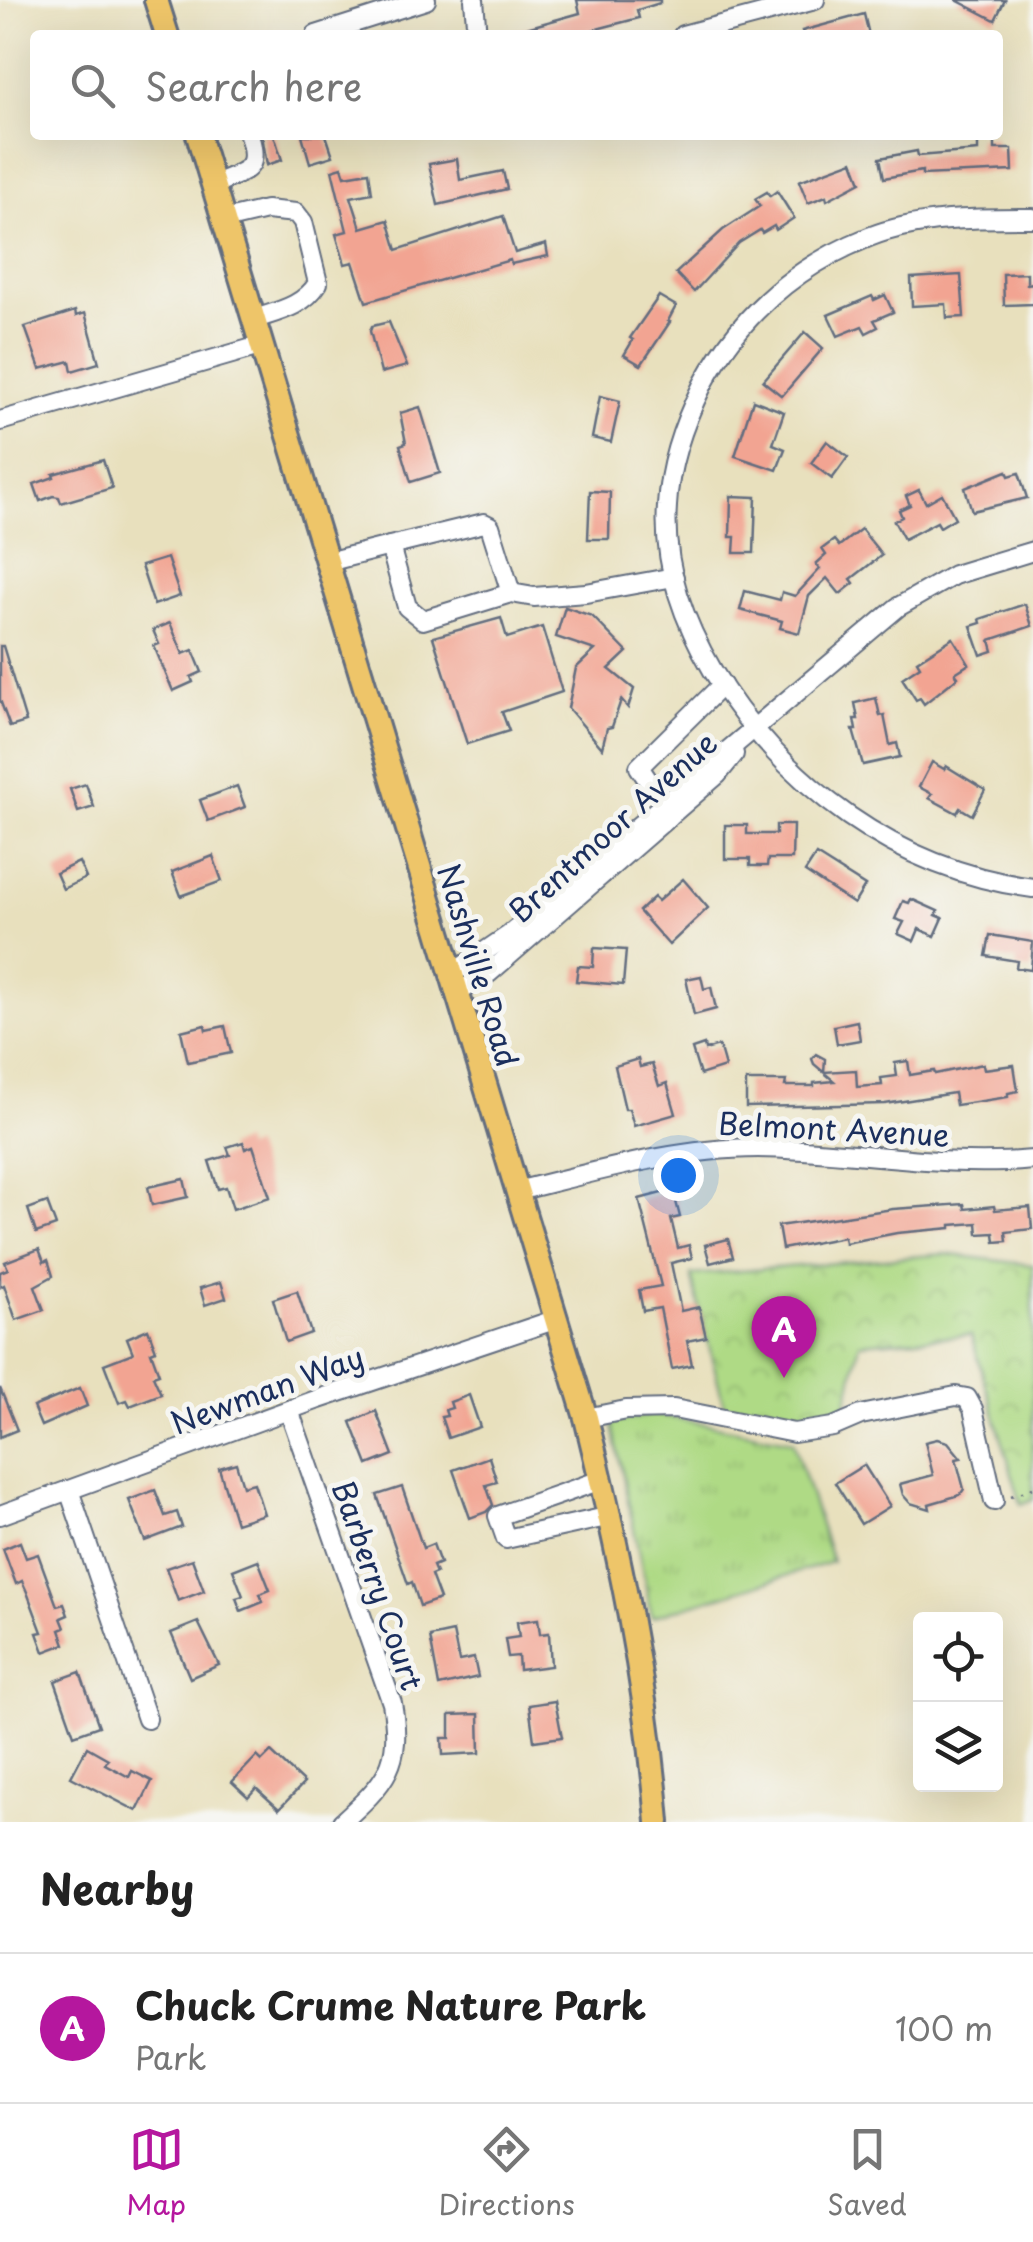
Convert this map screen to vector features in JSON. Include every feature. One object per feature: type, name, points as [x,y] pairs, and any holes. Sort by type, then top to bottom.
[{"type":"main road","points":[[156,0],[165,30]]},
{"type":"main road","name":"Nashville Road","points":[[200,140],[586,1418],[632,1615],[652,1743],[658,1822]]},
{"type":"street","points":[[332,30],[426,0]]},
{"type":"street","points":[[474,0],[477,30]]},
{"type":"street","points":[[702,30],[815,0]]},
{"type":"street","points":[[213,184],[243,171],[254,161],[251,140]]},
{"type":"street","points":[[224,220],[285,209],[296,213],[303,222],[318,283],[310,296],[255,320]]},
{"type":"street","points":[[1033,218],[926,222],[871,236],[779,287],[743,323],[714,364],[690,409],[674,456],[666,507],[674,577],[688,626],[722,686],[752,728],[798,777],[862,826],[947,868],[1033,888]]},
{"type":"street","points":[[0,421],[262,345]]},
{"type":"street","points":[[327,562],[484,522],[490,526],[511,593]]},
{"type":"street","points":[[390,546],[407,607],[418,619],[511,593],[534,597],[586,592],[674,577]]},
{"type":"street","name":"Brentmoor Avenue","points":[[453,984],[668,809],[752,728],[898,607],[925,589],[980,565],[1033,551]]},
{"type":"street","points":[[668,809],[639,767],[722,686]]},
{"type":"street","name":"Belmont Avenue","points":[[517,1191],[701,1150],[797,1149],[997,1164],[1033,1160]]},
{"type":"street","name":"Newman Way","points":[[0,1516],[289,1410],[554,1320]]},
{"type":"street","points":[[586,1418],[626,1410],[674,1408],[794,1433],[832,1427],[861,1415],[956,1396],[967,1398],[974,1409],[994,1502]]},
{"type":"street","name":"Barberry Court","points":[[289,1410],[392,1703],[396,1726],[390,1769],[342,1822]]},
{"type":"street","points":[[601,1480],[498,1516],[506,1539],[610,1516]]},
{"type":"street","points":[[69,1490],[148,1720]]},
{"type":"path","points":[[994,1502],[1033,1488]]},
{"type":"green space","points":[[945,1254],[1033,1265],[1033,1500],[1021,1504],[971,1335],[860,1343],[844,1415],[726,1413],[691,1275]]},
{"type":"green space","points":[[654,1414],[793,1441],[832,1562],[652,1617],[612,1423]]},
{"type":"building","points":[[577,0],[660,0],[637,10],[639,18],[593,30],[519,30],[580,13]]},
{"type":"building","points":[[956,0],[1005,0],[995,20]]},
{"type":"building","points":[[864,14],[868,30],[806,30]]},
{"type":"building","points":[[263,140],[276,140],[282,160],[267,165]]},
{"type":"building","points":[[303,140],[328,140],[333,156],[310,163]]},
{"type":"building","points":[[978,140],[995,140],[995,149],[1012,149],[1013,171],[922,175],[922,171],[884,178],[880,158],[917,151],[918,156],[978,151]]},
{"type":"building","points":[[457,159],[460,180],[503,171],[507,189],[438,205],[429,164]]},
{"type":"building","points":[[853,161],[861,182],[827,200],[826,196],[808,203],[799,181]]},
{"type":"building","points":[[342,167],[345,176],[369,172],[372,193],[351,197],[361,228],[388,220],[397,250],[503,216],[515,253],[546,244],[548,256],[511,264],[510,260],[366,302],[353,262],[345,264],[336,234],[347,231],[332,170]]},
{"type":"building","points":[[777,191],[794,218],[776,230],[774,226],[762,233],[760,230],[739,243],[694,292],[676,273],[723,230],[760,206],[755,199]]},
{"type":"building","points":[[1027,273],[1027,284],[1033,283],[1033,304],[1004,305],[1003,274]]},
{"type":"building","points":[[961,275],[964,317],[947,318],[946,304],[912,306],[911,278]]},
{"type":"building","points":[[885,295],[893,312],[874,320],[878,327],[866,333],[862,326],[838,336],[828,315],[872,296],[874,300]]},
{"type":"building","points":[[659,296],[676,306],[670,322],[641,365],[624,355],[633,340],[630,338]]},
{"type":"building","points":[[75,311],[76,316],[85,313],[99,363],[72,371],[70,361],[40,369],[25,327]]},
{"type":"building","points":[[389,322],[407,366],[381,373],[370,331],[372,326]]},
{"type":"building","points":[[805,332],[823,348],[782,396],[763,381]]},
{"type":"building","points":[[600,396],[620,401],[611,442],[592,438]]},
{"type":"building","points":[[753,400],[784,412],[773,444],[785,449],[777,470],[735,456]]},
{"type":"building","points":[[420,407],[440,473],[411,482],[400,445],[406,443],[400,413]]},
{"type":"building","points":[[827,441],[848,457],[832,479],[811,463]]},
{"type":"building","points":[[103,460],[112,488],[61,503],[59,497],[53,496],[40,501],[34,484],[54,477],[53,474]]},
{"type":"building","points":[[1007,471],[1009,476],[1019,473],[1027,498],[972,511],[965,488]]},
{"type":"building","points":[[919,490],[926,503],[942,494],[955,518],[940,527],[937,522],[904,539],[894,521],[902,517],[899,510],[910,505],[906,496]]},
{"type":"building","points":[[590,491],[610,492],[609,539],[588,539]]},
{"type":"building","points":[[731,496],[756,497],[754,553],[734,553],[735,537],[730,537]]},
{"type":"building","points":[[861,529],[882,555],[851,579],[854,583],[840,594],[827,578],[809,596],[799,633],[780,628],[782,621],[740,610],[745,591],[780,600],[782,592],[795,596],[820,569],[816,564],[826,555],[822,549],[834,540],[839,546]]},
{"type":"building","points":[[167,558],[180,596],[154,605],[141,566]]},
{"type":"building","points":[[1025,604],[1032,626],[990,640],[993,651],[981,655],[971,626],[981,623],[980,619]]},
{"type":"building","points":[[565,607],[592,616],[627,652],[609,669],[634,689],[628,708],[621,700],[602,748],[568,708],[576,668],[595,650],[556,637]]},
{"type":"building","points":[[501,618],[507,638],[542,627],[562,692],[502,712],[509,731],[467,744],[433,637]]},
{"type":"building","points":[[170,623],[183,654],[193,650],[202,672],[191,677],[193,682],[173,691],[154,646],[159,644],[153,630]]},
{"type":"building","points":[[953,638],[969,664],[924,704],[920,698],[916,700],[902,678],[920,666],[917,661]]},
{"type":"building","points":[[0,646],[26,722],[10,727],[0,700]]},
{"type":"building","points":[[876,698],[890,745],[897,743],[900,757],[863,765],[853,730],[854,719],[858,719],[855,703]]},
{"type":"building","points":[[932,762],[944,769],[946,766],[985,790],[972,815],[960,808],[957,813],[929,798],[932,794],[919,787]]},
{"type":"building","points":[[86,784],[94,807],[78,812],[70,789]]},
{"type":"building","points":[[237,786],[245,807],[208,821],[200,800]]},
{"type":"building","points":[[725,825],[747,825],[747,834],[776,834],[776,825],[793,825],[792,859],[768,859],[767,866],[750,866],[750,859],[725,859]]},
{"type":"building","points":[[816,855],[865,886],[854,904],[805,872]]},
{"type":"building","points":[[213,856],[222,881],[181,896],[172,872]]},
{"type":"building","points":[[79,862],[86,878],[63,889],[56,873]]},
{"type":"building","points":[[683,879],[708,908],[669,945],[639,911],[654,897],[658,901]]},
{"type":"building","points":[[911,899],[938,911],[936,915],[943,918],[935,936],[919,929],[914,941],[898,934],[904,922],[895,919],[903,901],[909,903]]},
{"type":"building","points":[[990,935],[1033,942],[1031,970],[1016,968],[1017,961],[986,956]]},
{"type":"building","points":[[594,948],[626,950],[623,985],[576,981],[578,966],[593,967]]},
{"type":"building","points":[[701,976],[704,989],[711,987],[716,1009],[694,1015],[686,979]]},
{"type":"building","points":[[857,1021],[860,1040],[837,1044],[834,1026]]},
{"type":"building","points":[[205,1025],[206,1030],[225,1026],[231,1053],[188,1062],[181,1031]]},
{"type":"building","points":[[704,1045],[705,1050],[719,1046],[725,1067],[700,1075],[692,1049]]},
{"type":"building","points":[[816,1054],[825,1059],[824,1072],[856,1070],[857,1087],[882,1085],[881,1078],[897,1076],[895,1063],[908,1061],[910,1075],[983,1064],[984,1069],[1014,1065],[1018,1091],[1008,1093],[1008,1097],[956,1105],[954,1093],[885,1104],[746,1107],[746,1081],[814,1086],[834,1081],[814,1064]]},
{"type":"building","points":[[638,1059],[640,1067],[652,1064],[659,1086],[667,1083],[676,1114],[634,1126],[629,1109],[625,1109],[615,1066]]},
{"type":"building","points":[[243,1142],[245,1149],[253,1146],[270,1197],[233,1209],[226,1187],[218,1189],[209,1161],[230,1155],[227,1147]]},
{"type":"building","points":[[184,1179],[188,1197],[152,1205],[148,1187]]},
{"type":"building","points":[[673,1190],[680,1217],[671,1219],[678,1248],[689,1245],[692,1258],[671,1263],[681,1311],[699,1307],[706,1337],[687,1341],[692,1365],[672,1369],[660,1308],[643,1311],[639,1290],[661,1286],[639,1199]]},
{"type":"building","points":[[47,1202],[56,1226],[36,1233],[28,1209]]},
{"type":"building","points":[[964,1204],[965,1209],[1030,1207],[1032,1229],[1006,1232],[1007,1241],[995,1242],[994,1233],[978,1234],[977,1223],[951,1225],[845,1243],[844,1237],[782,1249],[778,1226],[893,1209]]},
{"type":"building","points":[[728,1239],[733,1257],[710,1263],[705,1245]]},
{"type":"building","points":[[39,1249],[53,1276],[35,1286],[44,1310],[16,1320],[4,1285],[0,1287],[0,1272],[8,1269],[5,1262]]},
{"type":"building","points":[[221,1282],[226,1298],[205,1305],[200,1288]]},
{"type":"building","points":[[297,1291],[311,1333],[286,1342],[273,1299]]},
{"type":"building","points":[[148,1329],[159,1374],[153,1376],[161,1394],[130,1406],[127,1400],[119,1403],[104,1364],[133,1353],[127,1338]]},
{"type":"building","points":[[0,1388],[17,1430],[0,1437]]},
{"type":"building","points":[[80,1388],[87,1406],[41,1426],[33,1407]]},
{"type":"building","points":[[469,1395],[480,1427],[448,1438],[441,1417],[447,1416],[445,1410],[452,1408],[450,1402]]},
{"type":"building","points":[[376,1411],[393,1455],[368,1465],[351,1422]]},
{"type":"building","points":[[925,1442],[948,1442],[961,1458],[956,1459],[964,1489],[960,1495],[929,1504],[930,1509],[910,1503],[900,1484],[933,1475]]},
{"type":"building","points":[[489,1457],[497,1482],[486,1485],[493,1505],[470,1518],[453,1470]]},
{"type":"building","points":[[236,1463],[243,1486],[254,1483],[264,1514],[236,1523],[219,1468]]},
{"type":"building","points":[[864,1465],[890,1506],[861,1524],[835,1483]]},
{"type":"building","points":[[402,1487],[423,1548],[433,1544],[440,1563],[433,1566],[436,1573],[431,1575],[440,1599],[420,1606],[412,1582],[408,1584],[377,1495]]},
{"type":"building","points":[[155,1490],[165,1516],[177,1512],[182,1527],[145,1541],[129,1500]]},
{"type":"building","points":[[20,1542],[26,1558],[38,1554],[57,1606],[64,1604],[68,1615],[61,1618],[65,1644],[44,1652],[37,1633],[42,1632],[27,1592],[22,1581],[16,1584],[3,1549]]},
{"type":"building","points":[[192,1559],[204,1591],[178,1601],[166,1568]]},
{"type":"building","points":[[258,1560],[270,1590],[260,1594],[263,1602],[241,1611],[236,1598],[243,1596],[233,1570]]},
{"type":"building","points":[[538,1619],[540,1634],[549,1633],[551,1666],[519,1670],[518,1656],[508,1657],[505,1639],[519,1637],[517,1622]]},
{"type":"building","points":[[198,1622],[219,1665],[190,1678],[171,1633]]},
{"type":"building","points":[[453,1632],[459,1661],[474,1658],[478,1677],[439,1686],[430,1637]]},
{"type":"building","points":[[80,1672],[99,1726],[74,1735],[55,1681]]},
{"type":"building","points":[[555,1701],[562,1737],[534,1741],[529,1705]]},
{"type":"building","points":[[479,1714],[480,1753],[443,1755],[442,1738],[450,1738],[450,1715]]},
{"type":"building","points":[[87,1747],[108,1759],[105,1764],[129,1777],[132,1771],[152,1781],[137,1811],[71,1777]]},
{"type":"building","points":[[271,1752],[304,1783],[279,1809],[256,1788],[248,1797],[232,1782],[257,1756],[262,1761]]},
{"type":"place","name":"Chuck Crume Nature Park","points":[[784,1378]]}]
